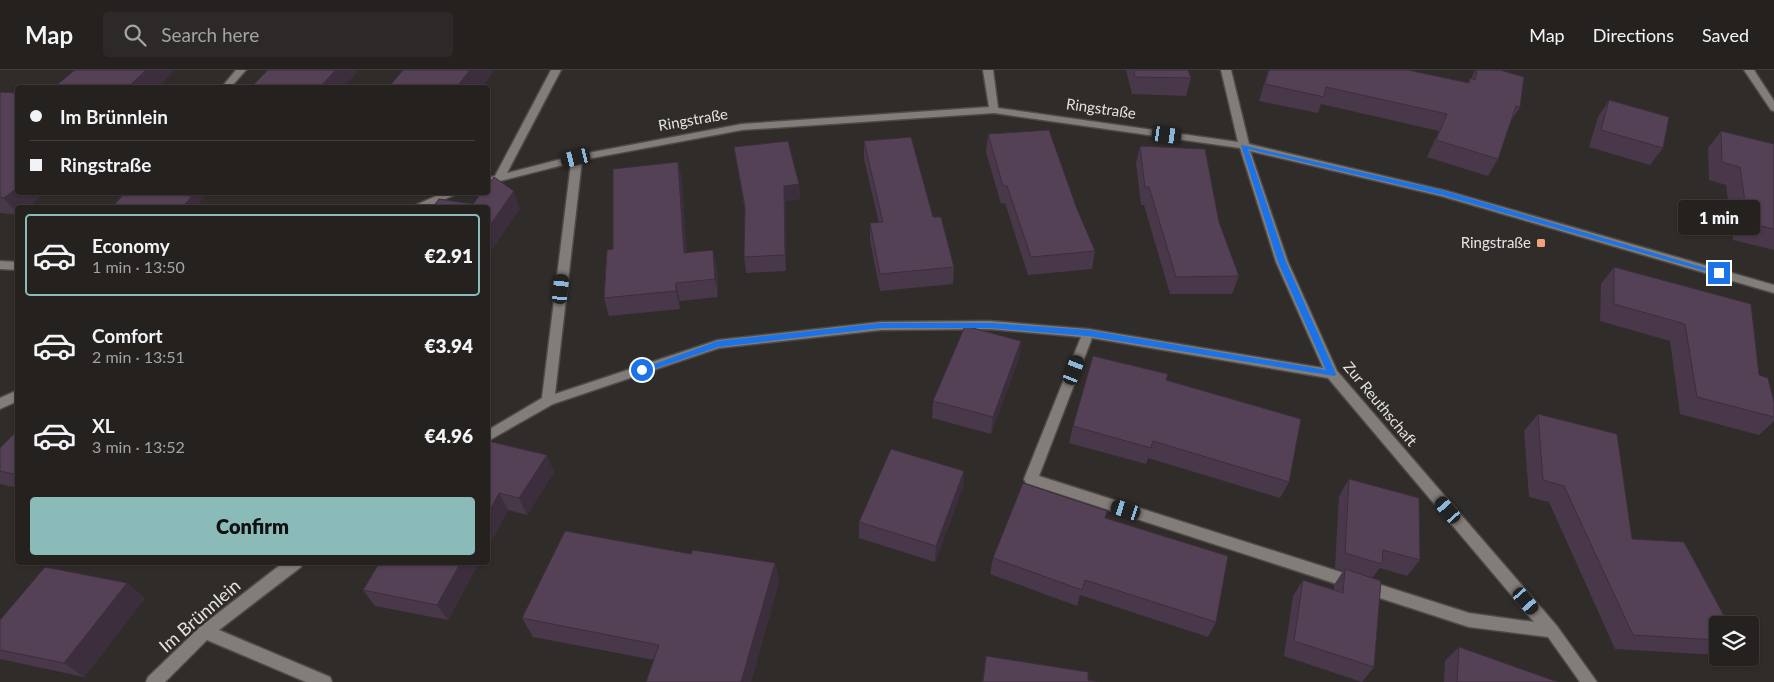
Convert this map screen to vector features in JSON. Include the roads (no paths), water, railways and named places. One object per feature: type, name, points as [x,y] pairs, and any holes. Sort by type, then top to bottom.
[{"type":"street","points":[[227,85],[241,70]]},
{"type":"street","points":[[500,177],[556,70]]},
{"type":"street","points":[[988,70],[994,110]]},
{"type":"street","name":"Zur Reuthschaft","points":[[1226,70],[1244,146],[1282,262],[1332,374],[1552,631],[1589,682]]},
{"type":"street","points":[[1749,70],[1774,108]]},
{"type":"street","name":"Ringstraße","points":[[490,180],[576,158],[742,128],[994,110],[1244,146],[1443,193],[1774,289]]},
{"type":"street","points":[[548,401],[576,158]]},
{"type":"street","points":[[422,205],[448,195]]},
{"type":"street","points":[[0,265],[15,266]]},
{"type":"street","points":[[490,435],[548,401],[718,344],[881,326],[990,325],[1088,333],[1332,374]]},
{"type":"street","points":[[1088,333],[1031,479],[1469,620],[1552,631]]},
{"type":"street","points":[[0,404],[15,396]]},
{"type":"street","name":"Im Brünnlein","points":[[154,682],[205,632],[292,565]]},
{"type":"street","points":[[205,632],[324,682]]},
{"type":"place","name":"Ringstraße","points":[[1541,243]]}]
